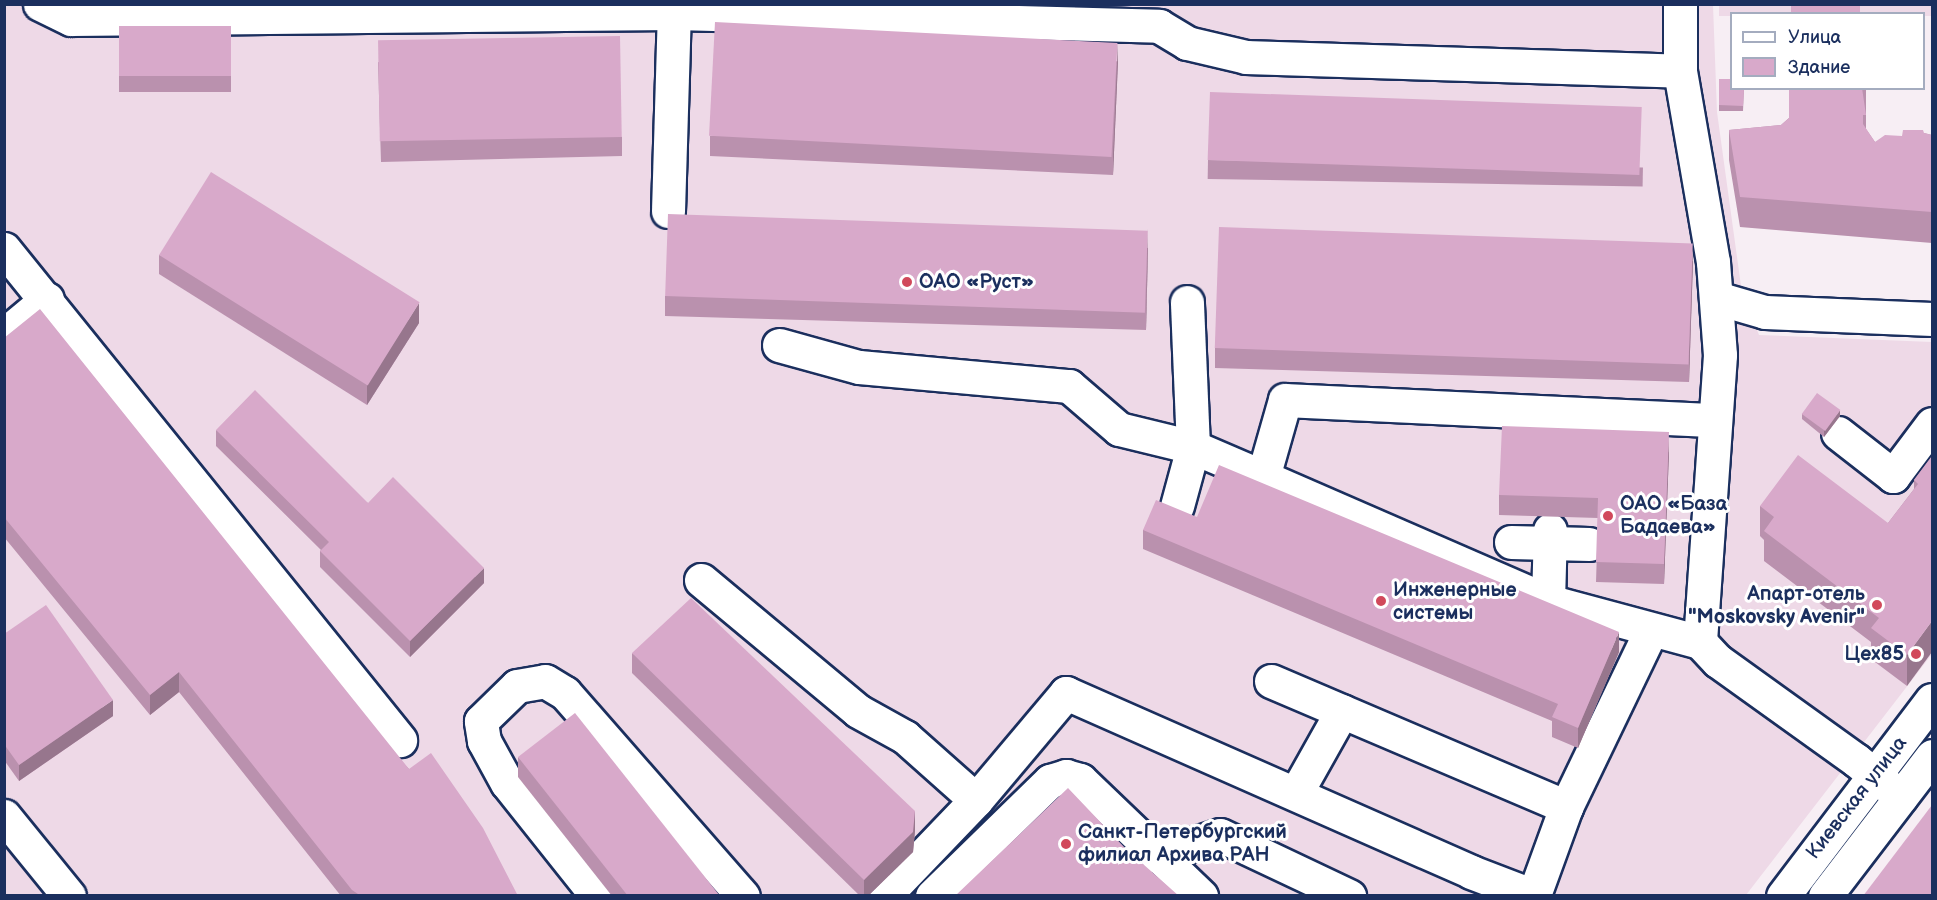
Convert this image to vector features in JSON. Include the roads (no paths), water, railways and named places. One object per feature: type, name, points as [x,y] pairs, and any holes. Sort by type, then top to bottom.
[{"type":"street","points":[[40,4],[71,19],[675,9],[866,10],[1159,27],[1187,43],[1245,57],[1680,71]]},
{"type":"street","points":[[1680,4],[1680,71],[1717,298],[1720,355],[1705,605],[1700,642]]},
{"type":"street","points":[[668,211],[675,9]]},
{"type":"street","points":[[4,249],[47,299],[400,740]]},
{"type":"street","points":[[1717,298],[1765,312],[1932,319]]},
{"type":"street","points":[[4,335],[47,299]]},
{"type":"street","points":[[1177,506],[1193,447],[1187,302]]},
{"type":"street","points":[[779,345],[859,367],[1069,386],[1119,429],[1193,447],[1548,601],[1700,642],[1718,661],[1901,797]]},
{"type":"street","points":[[1263,477],[1285,400],[1715,420]]},
{"type":"street","points":[[1838,433],[1893,476],[1932,424]]},
{"type":"street","points":[[1548,601],[1550,537]]},
{"type":"street","points":[[1511,542],[1550,537],[1589,544]]},
{"type":"street","points":[[701,580],[858,711],[905,737],[976,800]]},
{"type":"street","points":[[884,896],[976,800],[1066,693],[1471,872],[1534,895],[1566,807],[1651,630]]},
{"type":"street","points":[[597,896],[507,783],[484,741],[481,721],[517,686],[544,681],[565,693],[743,896]]},
{"type":"street","points":[[1271,681],[1566,807]]},
{"type":"street","name":"Киевская улица","points":[[1782,896],[1932,700]]},
{"type":"street","points":[[1296,793],[1342,711]]},
{"type":"street","name":"Киевская улица","points":[[1825,896],[1932,756]]},
{"type":"street","points":[[932,896],[1050,781],[1066,776],[1080,780],[1201,896]]},
{"type":"street","points":[[4,816],[69,896]]},
{"type":"street","points":[[1157,856],[1220,835],[1349,896]]},
{"type":"place","name":"ОАО «Руст»","points":[[907,282]]},
{"type":"place","name":"ОАО «База Бадаева»","points":[[1608,516]]},
{"type":"place","name":"Инженерные системы","points":[[1381,601]]},
{"type":"place","name":"Апарт-отель \"Moskovsky Avenir\"","points":[[1877,605]]},
{"type":"place","name":"Цех85","points":[[1916,654]]},
{"type":"place","name":"Санкт-Петербургский филиал Архива РАН","points":[[1066,844]]}]
